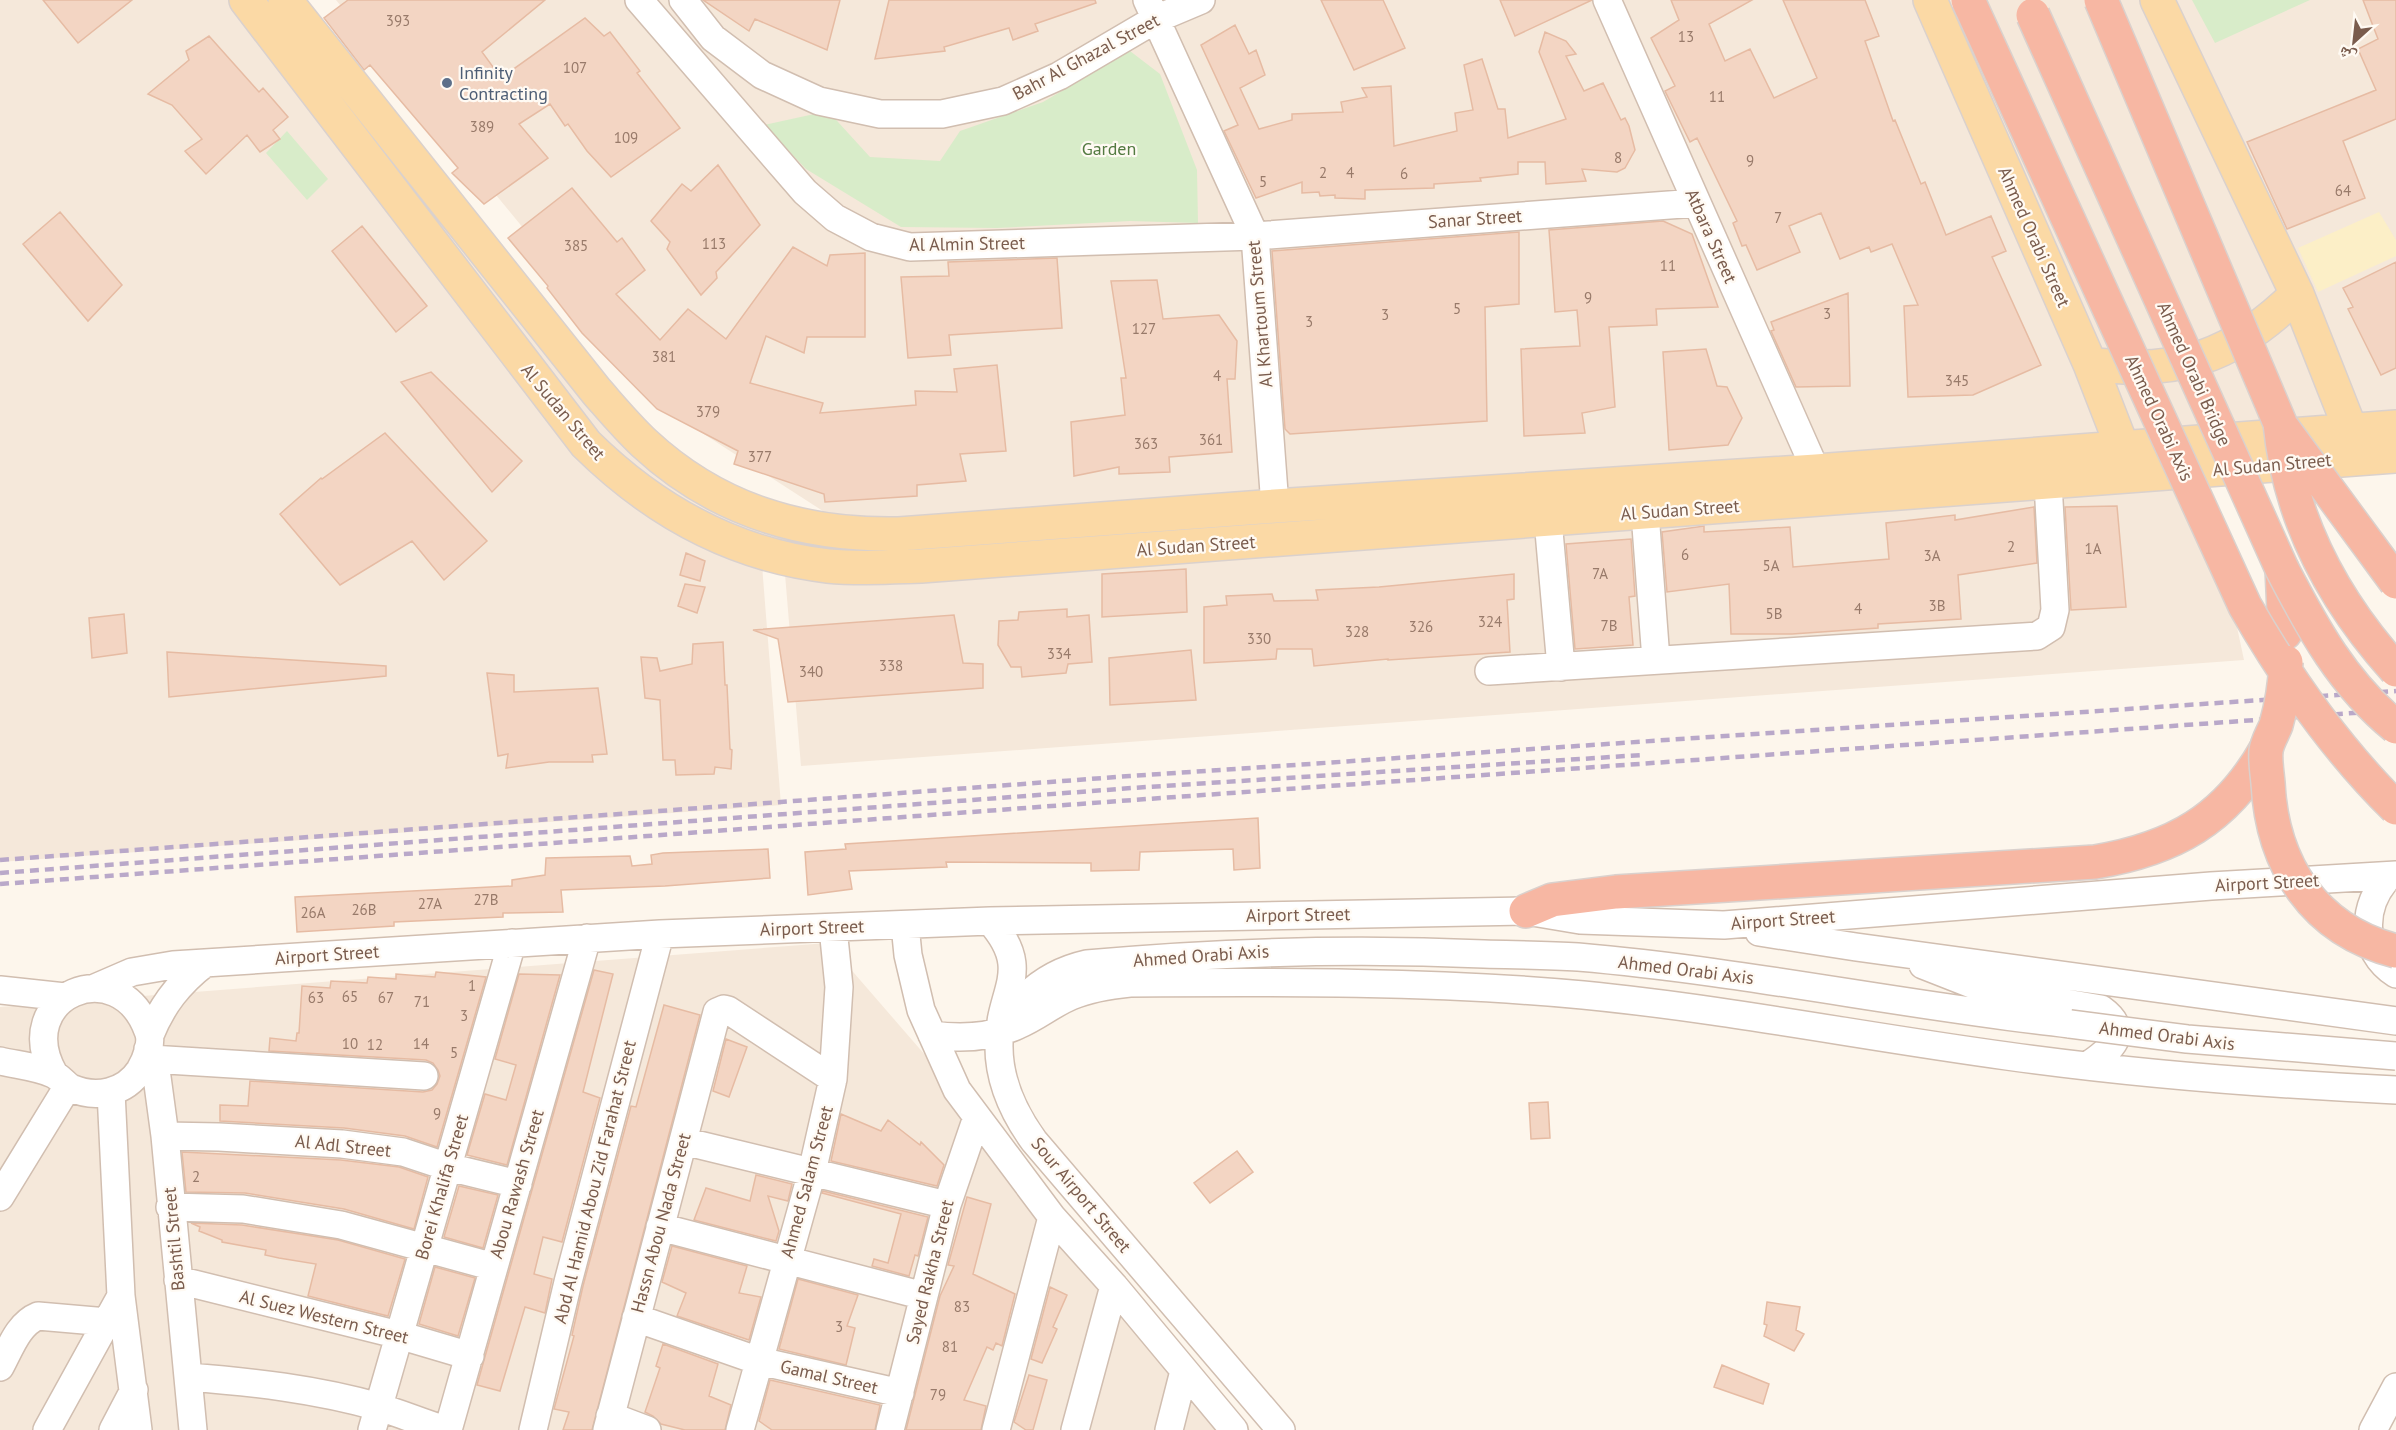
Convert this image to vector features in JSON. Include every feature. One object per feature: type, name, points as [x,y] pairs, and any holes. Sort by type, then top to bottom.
[{"type":"highway","name":"Ahmed Orabi Axis","points":[[1968,0],[2245,606],[2267,644],[2320,720],[2349,758],[2396,808]]},
{"type":"highway","points":[[2101,0],[2280,423],[2396,582]]},
{"type":"highway","name":"Ahmed Orabi Bridge","points":[[2030,8],[2282,569],[2308,620],[2342,672],[2362,696],[2396,727]]},
{"type":"highway","points":[[2280,423],[2290,486],[2308,536],[2322,566],[2355,621],[2396,670]]},
{"type":"highway","points":[[1526,911],[1552,900],[1616,892],[2095,862],[2143,852],[2186,834],[2206,821],[2240,789],[2266,749],[2278,716],[2285,681],[2286,657],[2282,569]]},
{"type":"highway","points":[[2266,749],[2272,822],[2281,853],[2296,882],[2318,907],[2343,928],[2362,939],[2396,951]]},
{"type":"main road","name":"Al Sudan Street","points":[[246,0],[567,421],[608,466],[656,503],[682,518],[729,540],[768,554],[829,566],[860,568],[932,566],[2048,483],[2128,462]]},
{"type":"main road","name":"Al Sudan Street","points":[[285,0],[597,392],[643,442],[693,481],[748,510],[777,520],[817,529],[868,534],[1816,471],[2128,462],[2357,444],[2396,427]]},
{"type":"main road","name":"Ahmed Orabi Street","points":[[1929,0],[2090,364],[2128,462]]},
{"type":"main road","points":[[2157,0],[2297,294],[2357,444]]},
{"type":"main road","points":[[2090,364],[2133,369],[2155,368],[2187,362],[2219,352],[2248,336],[2274,317],[2297,294]]},
{"type":"main road","name":"Al Sudan Street","points":[[2357,444],[2396,456]]},
{"type":"main road","points":[[682,518],[693,481]]},
{"type":"street","name":"Al Almin Street","points":[[639,0],[805,192],[835,218],[871,237],[910,247],[1255,236]]},
{"type":"street","name":"Bahr Al Ghazal Street","points":[[683,0],[712,38],[762,75],[819,101],[880,114],[942,114],[1002,101],[1059,76],[1152,10],[1201,0]]},
{"type":"street","name":"Atbara Street","points":[[1607,0],[1816,471]]},
{"type":"street","name":"Al Khartoum Street","points":[[1152,10],[1255,236],[1275,506]]},
{"type":"street","name":"Sanar Street","points":[[1255,236],[1696,203]]},
{"type":"street","points":[[1489,672],[2037,636],[2051,627],[2055,610],[2048,483]]},
{"type":"street","points":[[1645,513],[1656,660]]},
{"type":"street","points":[[1548,520],[1561,667]]},
{"type":"street","name":"Airport Street","points":[[95,988],[113,979],[152,968],[660,933],[990,921],[1526,911],[1580,920],[1724,924],[2211,886],[2393,876]]},
{"type":"street","name":"Airport Street","points":[[2393,876],[2380,886],[2373,898],[2368,926],[2375,952],[2396,974]]},
{"type":"street","name":"Sour Airport Street","points":[[990,921],[1000,933],[1012,961],[1011,988],[1004,1006],[999,1032],[1000,1064],[1004,1085],[1014,1109],[1028,1133],[1281,1430]]},
{"type":"street","points":[[1724,924],[1811,941],[2396,1021]]},
{"type":"street","name":"Sour Airport Street","points":[[905,925],[913,983],[921,1010],[957,1090],[1052,1217],[1234,1430]]},
{"type":"street","name":"Ahmed Salam Street","points":[[740,1430],[812,1172],[833,1079],[839,987],[833,928]]},
{"type":"street","name":"Abd Al Hamid Abou Zid Farahat Street","points":[[533,1430],[571,1271],[660,933]]},
{"type":"street","name":"Abou Rawash Street","points":[[446,1430],[470,1356],[587,939]]},
{"type":"street","name":"Borei Khalifa Street","points":[[375,1419],[512,943]]},
{"type":"street","name":"Ahmed Orabi Axis","points":[[999,1032],[1007,1018],[1028,993],[1041,982],[1071,968],[1087,964],[1223,953],[1348,950],[1576,957],[1829,989],[1995,1016],[2210,1041],[2396,1056]]},
{"type":"street","points":[[1900,952],[1948,976],[1974,985],[2001,992],[2101,1009],[2113,1021],[2115,1038],[2107,1052],[2087,1066]]},
{"type":"street","points":[[0,1061],[61,1080],[82,1092],[96,1094],[111,1092],[136,1076],[144,1063],[166,1002],[177,987],[205,963]]},
{"type":"street","points":[[932,1035],[966,1038],[999,1032],[1018,1026],[1070,997],[1089,990],[1130,983],[1437,986],[1540,992],[1653,1003],[1798,1023],[1996,1055],[2087,1066],[2222,1080],[2396,1090]]},
{"type":"street","points":[[61,1080],[45,1059],[42,1042],[45,1025],[52,1010],[64,997],[80,990],[95,988],[110,990],[124,996],[140,1013],[150,1048]]},
{"type":"street","points":[[0,990],[64,997]]},
{"type":"street","name":"Hassn Abou Nada Street","points":[[609,1423],[716,1017],[720,1010],[728,1010],[833,1079]]},
{"type":"street","points":[[150,1048],[424,1076]]},
{"type":"street","name":"Bashtil Street","points":[[150,1048],[157,1077],[165,1136],[193,1430]]},
{"type":"street","points":[[0,1197],[61,1080]]},
{"type":"street","points":[[111,1092],[121,1296],[138,1430]]},
{"type":"street","name":"Sayed Rakha Street","points":[[890,1430],[946,1205],[977,1117]]},
{"type":"street","name":"Al Adl Street","points":[[165,1136],[342,1144],[403,1152],[448,1167],[518,1184]]},
{"type":"street","points":[[683,1141],[946,1205]]},
{"type":"street","points":[[170,1207],[243,1209],[341,1225],[494,1267]]},
{"type":"street","points":[[996,1430],[1052,1217]]},
{"type":"street","points":[[660,1227],[924,1296]]},
{"type":"street","name":"Al Suez Western Street","points":[[178,1280],[399,1335],[470,1356]]},
{"type":"street","points":[[1076,1430],[1114,1287]]},
{"type":"street","points":[[47,1430],[121,1296]]},
{"type":"street","points":[[0,1367],[21,1329],[29,1320],[38,1316],[48,1315],[107,1322]]},
{"type":"street","name":"Gamal Street","points":[[636,1318],[759,1361],[900,1393]]},
{"type":"street","points":[[1169,1430],[1184,1371]]},
{"type":"street","points":[[188,1377],[269,1385],[323,1394],[375,1419],[446,1430]]},
{"type":"street","points":[[2373,1430],[2396,1387]]},
{"type":"street","points":[[113,1430],[134,1390]]},
{"type":"street","points":[[609,1423],[647,1430]]},
{"type":"shaded area","points":[[0,0],[273,0],[615,420],[759,527],[781,805],[0,862]]},
{"type":"shaded area","points":[[336,0],[2396,0],[2396,435],[843,524],[679,418]]},
{"type":"shaded area","points":[[2206,482],[2244,660],[801,766],[785,574]]},
{"type":"shaded area","points":[[828,943],[1250,1430],[0,1430],[0,1007]]},
{"type":"green space","points":[[2192,0],[2310,0],[2215,43]]},
{"type":"green space","name":"Garden","points":[[1130,51],[1160,74],[1197,170],[1198,223],[1130,221],[997,228],[901,227],[806,169],[764,125],[828,111],[870,157],[940,161],[960,131],[1043,102]]},
{"type":"green space","points":[[287,131],[328,179],[307,200],[266,153]]},
{"type":"sand","points":[[2379,212],[2396,240],[2396,256],[2318,292],[2298,248]]},
{"type":"building","points":[[43,0],[132,0],[78,43]]},
{"type":"building","points":[[348,0],[545,0],[482,52],[501,78],[585,18],[604,36],[610,32],[640,71],[637,73],[680,128],[611,177],[587,151],[568,124],[565,126],[550,104],[519,124],[548,158],[484,204],[452,173],[458,168],[370,65],[364,70],[324,18]]},
{"type":"building","points":[[703,0],[840,0],[827,50],[755,19],[749,31]]},
{"type":"building","points":[[889,0],[1095,0],[1096,3],[1035,24],[1038,31],[1013,40],[1009,28],[944,47],[945,51],[875,59]]},
{"type":"building","points":[[1321,0],[1383,0],[1405,48],[1354,70]]},
{"type":"building","points":[[1500,0],[1592,0],[1515,36]]},
{"type":"building","points":[[1671,0],[1752,0],[1709,24],[1725,61],[1750,49],[1774,98],[1817,78],[1783,0],[1865,0],[1879,36],[1865,41],[1893,121],[1895,120],[1921,184],[1925,182],[1946,235],[1991,216],[2006,251],[1992,257],[2041,365],[1973,395],[1908,397],[1904,306],[1918,305],[1892,244],[1871,252],[1869,247],[1840,259],[1821,213],[1789,226],[1800,252],[1757,270],[1746,245],[1742,246],[1733,223],[1737,221],[1697,138],[1690,142],[1665,91],[1675,86],[1651,38],[1679,20]]},
{"type":"building","points":[[2363,0],[2396,0],[2396,119],[2343,141],[2365,198],[2287,229],[2247,142],[2376,90],[2358,49],[2378,39]]},
{"type":"building","points":[[1235,25],[1249,54],[1256,50],[1265,75],[1240,88],[1259,129],[1292,120],[1292,114],[1343,112],[1341,102],[1367,97],[1362,88],[1391,86],[1394,146],[1457,131],[1455,113],[1473,110],[1464,65],[1482,59],[1498,109],[1505,109],[1508,138],[1566,119],[1539,52],[1545,32],[1566,41],[1576,54],[1566,56],[1584,91],[1603,83],[1621,120],[1625,118],[1629,126],[1635,150],[1625,168],[1617,172],[1582,169],[1586,181],[1546,184],[1545,162],[1518,162],[1518,174],[1480,178],[1481,181],[1434,184],[1434,188],[1365,190],[1365,199],[1335,198],[1335,195],[1320,196],[1319,192],[1302,193],[1302,182],[1256,198],[1224,131],[1238,125],[1201,45]]},
{"type":"building","points":[[209,36],[259,92],[263,88],[288,117],[273,130],[280,139],[260,152],[247,135],[206,174],[185,151],[202,139],[172,105],[148,94],[189,60],[186,51]]},
{"type":"building","points":[[718,165],[760,225],[716,272],[717,278],[701,295],[667,249],[670,242],[651,221],[682,184],[691,191]]},
{"type":"building","points":[[572,188],[617,242],[622,238],[645,270],[616,294],[660,340],[688,309],[726,339],[793,247],[827,266],[830,255],[865,253],[865,337],[807,337],[804,353],[766,336],[750,383],[823,403],[820,413],[916,405],[915,391],[957,392],[954,369],[997,365],[1006,451],[960,454],[966,481],[917,485],[917,496],[825,502],[824,494],[734,464],[738,451],[657,409],[582,333],[547,288],[548,286],[508,238]]},
{"type":"building","points":[[60,212],[122,285],[88,321],[23,244]]},
{"type":"building","points":[[1663,221],[1692,234],[1718,307],[1656,309],[1657,325],[1609,327],[1615,407],[1582,413],[1585,433],[1524,436],[1521,349],[1580,346],[1577,310],[1555,312],[1549,230]]},
{"type":"building","points":[[362,226],[427,306],[396,332],[332,251]]},
{"type":"building","points":[[1519,232],[1519,304],[1485,307],[1487,421],[1290,434],[1285,429],[1272,251]]},
{"type":"building","points":[[1057,258],[1062,328],[949,335],[951,355],[908,358],[901,277],[949,276],[948,262]]},
{"type":"building","points":[[2396,262],[2396,368],[2381,375],[2348,309],[2353,307],[2343,288]]},
{"type":"building","points":[[1157,280],[1163,319],[1219,315],[1237,341],[1235,379],[1227,379],[1232,452],[1169,457],[1170,472],[1119,474],[1119,467],[1074,476],[1071,422],[1125,415],[1121,378],[1126,378],[1111,281]]},
{"type":"building","points":[[1848,293],[1850,386],[1796,387],[1771,331],[1774,330],[1771,322]]},
{"type":"building","points":[[1706,349],[1717,386],[1727,387],[1742,418],[1728,445],[1669,450],[1663,352]]},
{"type":"building","points":[[431,372],[522,461],[492,492],[401,382]]},
{"type":"building","points":[[385,433],[487,541],[444,580],[412,541],[340,585],[280,514],[321,478]]},
{"type":"building","points":[[2117,506],[2126,607],[2071,610],[2065,507]]},
{"type":"building","points":[[2034,507],[2037,563],[1958,575],[1961,619],[1878,624],[1878,628],[1792,634],[1731,634],[1729,584],[1667,592],[1662,532],[1704,526],[1704,532],[1790,527],[1793,567],[1889,559],[1886,523],[1955,515],[1955,520]]},
{"type":"building","points":[[1631,539],[1635,596],[1629,597],[1633,645],[1575,649],[1566,544]]},
{"type":"building","points":[[686,553],[705,561],[700,581],[680,575]]},
{"type":"building","points":[[1186,569],[1187,612],[1102,617],[1102,574]]},
{"type":"building","points":[[1514,574],[1514,599],[1507,600],[1510,652],[1314,666],[1312,649],[1277,649],[1276,659],[1204,663],[1204,607],[1227,605],[1226,596],[1272,594],[1274,601],[1318,600],[1316,590],[1379,587]]},
{"type":"building","points":[[685,584],[705,587],[697,613],[678,606]]},
{"type":"building","points":[[1067,609],[1067,617],[1089,615],[1092,662],[1068,664],[1066,673],[1022,677],[1021,667],[1011,667],[998,645],[999,621],[1018,620],[1019,612]]},
{"type":"building","points":[[124,614],[127,653],[92,658],[89,618]]},
{"type":"building","points":[[954,615],[963,663],[983,664],[983,688],[788,702],[778,639],[753,630]]},
{"type":"building","points":[[723,642],[730,749],[732,750],[731,769],[715,767],[714,774],[676,775],[675,760],[663,760],[660,700],[645,698],[641,657],[657,658],[660,671],[692,664],[693,644]]},
{"type":"building","points":[[1191,650],[1196,700],[1110,705],[1109,658]]},
{"type":"building","points":[[167,652],[386,666],[386,676],[169,697]]},
{"type":"building","points":[[487,673],[514,675],[514,692],[598,688],[607,754],[592,755],[593,762],[549,762],[506,768],[508,754],[498,756]]},
{"type":"building","points":[[1258,818],[1260,868],[1234,870],[1233,849],[1140,852],[1139,870],[1091,871],[1091,863],[946,862],[947,867],[849,871],[852,889],[808,895],[805,852],[846,849],[845,844]]},
{"type":"building","points":[[768,849],[770,878],[665,886],[561,890],[563,912],[503,913],[503,917],[394,922],[394,926],[297,932],[295,897],[512,886],[512,880],[545,875],[546,858],[630,856],[632,866],[652,864],[651,855],[663,853]]},
{"type":"building","points":[[594,970],[613,974],[583,1092],[600,1098],[562,1242],[543,1237],[534,1274],[552,1279],[545,1313],[525,1307],[500,1391],[477,1385]]},
{"type":"building","points":[[436,972],[486,977],[437,1147],[405,1136],[344,1128],[220,1121],[220,1105],[248,1106],[250,1081],[423,1092],[432,1090],[440,1076],[433,1063],[426,1060],[269,1051],[270,1038],[296,1041],[297,1033],[299,1033],[302,986],[330,988],[331,981],[367,983],[368,977],[396,979],[396,974],[435,977]]},
{"type":"building","points":[[519,974],[560,975],[507,1165],[467,1155],[485,1094],[506,1100],[516,1065],[495,1059]]},
{"type":"building","points":[[664,1005],[700,1015],[592,1430],[563,1430],[569,1412],[554,1409],[574,1336],[572,1335],[583,1286],[631,1106],[636,1107]]},
{"type":"building","points":[[726,1039],[747,1047],[729,1097],[713,1091]]},
{"type":"building","points":[[1548,1102],[1550,1138],[1531,1139],[1529,1103]]},
{"type":"building","points":[[841,1114],[881,1131],[888,1120],[920,1145],[921,1142],[944,1165],[937,1186],[831,1161]]},
{"type":"building","points":[[1237,1151],[1253,1172],[1210,1203],[1194,1183]]},
{"type":"building","points":[[182,1152],[341,1160],[399,1167],[428,1177],[414,1229],[344,1209],[245,1193],[186,1192]]},
{"type":"building","points":[[756,1175],[792,1184],[788,1201],[768,1196],[779,1231],[776,1241],[694,1220],[706,1188],[750,1201]]},
{"type":"building","points":[[459,1186],[498,1195],[483,1248],[444,1237]]},
{"type":"building","points":[[823,1191],[928,1217],[918,1256],[915,1255],[909,1276],[872,1266],[874,1259],[888,1263],[901,1214],[822,1193]]},
{"type":"building","points":[[967,1197],[991,1204],[973,1274],[1015,1294],[1002,1346],[996,1343],[993,1350],[987,1347],[964,1400],[986,1406],[981,1430],[906,1430],[940,1296],[954,1266],[948,1265]]},
{"type":"building","points":[[191,1223],[242,1225],[338,1240],[405,1259],[388,1316],[308,1296],[316,1264],[265,1255],[266,1250],[222,1242],[222,1240],[199,1231],[200,1227]]},
{"type":"building","points":[[672,1246],[747,1266],[739,1293],[761,1297],[749,1340],[677,1316],[686,1293],[662,1282]]},
{"type":"building","points":[[435,1267],[475,1278],[458,1336],[419,1324]]},
{"type":"building","points":[[798,1279],[858,1295],[847,1326],[855,1328],[846,1365],[779,1349]]},
{"type":"building","points":[[1050,1287],[1067,1295],[1053,1327],[1057,1329],[1042,1363],[1031,1359]]},
{"type":"building","points":[[1767,1302],[1800,1307],[1796,1330],[1804,1334],[1794,1351],[1764,1336],[1767,1325],[1764,1324]]},
{"type":"building","points":[[663,1344],[718,1364],[709,1396],[731,1405],[725,1430],[685,1430],[661,1424],[645,1412],[660,1368],[656,1366]]},
{"type":"building","points":[[1722,1365],[1769,1384],[1763,1404],[1714,1387]]},
{"type":"building","points":[[1029,1375],[1047,1380],[1033,1430],[1026,1430],[1014,1422]]},
{"type":"building","points":[[770,1380],[880,1405],[875,1430],[772,1430],[759,1421]]},
{"type":"railway","points":[[0,860],[1130,776],[2396,691]]},
{"type":"railway","points":[[0,884],[2396,710]]},
{"type":"railway","points":[[0,873],[1132,788],[1642,755]]},
{"type":"place","name":"Infinity Contracting","points":[[447,83]]}]
